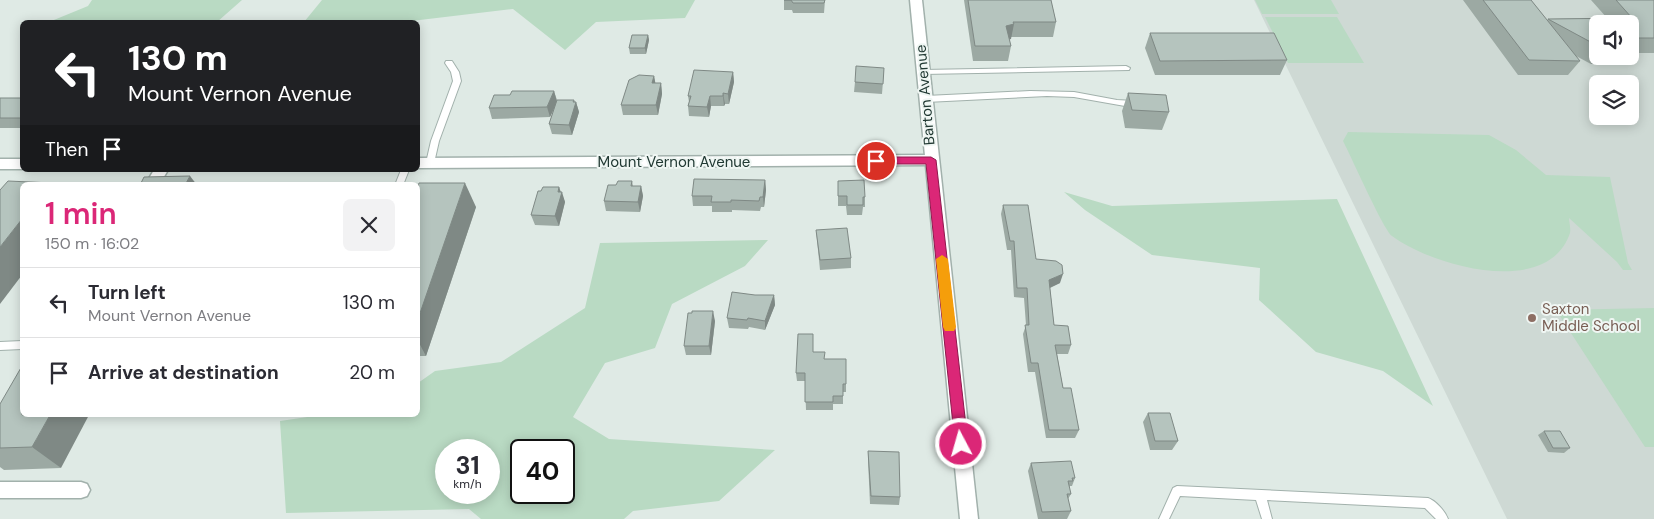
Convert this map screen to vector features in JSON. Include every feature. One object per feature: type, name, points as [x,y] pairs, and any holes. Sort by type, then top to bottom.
[{"type":"street","name":"Barton Avenue","points":[[916,0],[968,519]]},
{"type":"street","name":"Mount Vernon Avenue","points":[[424,163],[931,160]]},
{"type":"street","points":[[0,164],[20,164]]},
{"type":"street","points":[[0,490],[81,490]]},
{"type":"lane","points":[[424,163],[435,141],[457,81],[455,72],[449,63]]},
{"type":"lane","points":[[923,72],[1126,68]]},
{"type":"lane","points":[[926,99],[958,99],[981,95],[1018,93],[1067,94],[1124,104],[1140,104]]},
{"type":"lane","points":[[0,346],[20,346]]},
{"type":"lane","points":[[1164,519],[1177,490],[1428,503],[1443,519]]},
{"type":"lane","points":[[1260,495],[1267,519]]},
{"type":"shaded area","name":"Saxton Middle School","points":[[1254,0],[1654,0],[1654,519],[1507,519]]},
{"type":"green space","points":[[92,0],[242,0],[219,20],[54,20],[88,6]]},
{"type":"green space","points":[[322,0],[695,0],[685,18],[596,22],[565,50],[513,9],[420,20],[306,20]]},
{"type":"green space","points":[[1255,0],[1331,0],[1339,14],[1262,14]]},
{"type":"green space","points":[[1265,17],[1337,17],[1364,63],[1288,63]]},
{"type":"green space","points":[[1348,132],[1489,135],[1516,150],[1546,175],[1610,177],[1628,263],[1632,270],[1623,270],[1617,262],[1569,218],[1570,233],[1558,253],[1539,266],[1515,271],[1460,266],[1410,247],[1392,236],[1382,220],[1343,141]]},
{"type":"green space","points":[[1064,192],[1112,206],[1337,199],[1433,406],[1383,371],[1316,352],[1259,300],[1260,268],[1152,255],[1085,210]]},
{"type":"green space","points":[[768,240],[745,266],[672,304],[655,348],[605,363],[573,417],[609,439],[775,450],[719,501],[633,511],[624,519],[481,519],[469,509],[286,513],[280,421],[307,417],[420,417],[420,382],[435,371],[501,362],[585,308],[600,243]]},
{"type":"green space","points":[[1654,308],[1654,447],[1645,447],[1556,310]]},
{"type":"building","points":[[791,0],[825,0],[824,3],[793,3]]},
{"type":"building","points":[[968,0],[1051,0],[1056,22],[1013,22],[1014,24],[1006,26],[1011,46],[975,46]]},
{"type":"building","points":[[1483,0],[1531,0],[1580,61],[1529,60]]},
{"type":"building","points":[[1616,0],[1654,0],[1654,38],[1639,38],[1639,15],[1629,15]]},
{"type":"building","points":[[1548,19],[1589,19],[1589,41]]},
{"type":"building","points":[[1150,33],[1274,33],[1287,60],[1160,61]]},
{"type":"building","points":[[632,35],[648,35],[645,48],[629,48]]},
{"type":"building","points":[[856,66],[884,68],[883,84],[855,82]]},
{"type":"building","points":[[694,70],[733,72],[728,94],[723,93],[723,96],[710,96],[707,107],[688,106],[691,96],[688,96]]},
{"type":"building","points":[[639,75],[654,76],[652,83],[661,83],[656,105],[621,105],[629,80]]},
{"type":"building","points":[[512,91],[554,91],[547,107],[489,108],[494,95],[510,95]]},
{"type":"building","points":[[1128,93],[1166,95],[1169,112],[1132,110]]},
{"type":"building","points":[[0,98],[20,98],[20,118],[0,118]]},
{"type":"building","points":[[557,100],[574,100],[573,102],[576,102],[569,125],[549,124]]},
{"type":"building","points":[[190,176],[187,182],[142,182],[144,177]]},
{"type":"building","points":[[694,179],[765,180],[763,197],[760,197],[759,201],[731,200],[731,202],[711,202],[712,196],[692,196]]},
{"type":"building","points":[[864,180],[865,197],[863,197],[863,205],[847,205],[847,196],[838,196],[838,181]]},
{"type":"building","points":[[8,181],[30,182],[20,182],[20,222],[0,247],[0,190]]},
{"type":"building","points":[[618,181],[632,181],[631,186],[641,186],[638,202],[604,201],[608,185],[616,185]]},
{"type":"building","points":[[420,183],[465,183],[420,313]]},
{"type":"building","points":[[543,187],[559,187],[558,192],[562,192],[555,216],[531,215],[538,191],[541,191]]},
{"type":"building","points":[[1003,205],[1028,205],[1036,259],[1056,261],[1062,265],[1063,274],[1049,280],[1054,325],[1068,326],[1071,345],[1055,345],[1063,388],[1071,388],[1079,430],[1049,430],[1038,363],[1031,363],[1025,325],[1029,325],[1027,288],[1017,288],[1014,241],[1010,241]]},
{"type":"building","points":[[847,228],[851,258],[820,260],[816,230]]},
{"type":"building","points":[[732,292],[774,295],[765,321],[748,318],[747,320],[727,318]]},
{"type":"building","points":[[692,311],[713,311],[709,346],[684,346],[688,313],[692,313]]},
{"type":"building","points":[[798,334],[813,334],[813,352],[825,352],[824,359],[846,359],[846,384],[843,384],[843,396],[833,396],[833,402],[805,402],[805,373],[796,373]]},
{"type":"building","points":[[20,369],[20,417],[49,417],[32,447],[0,448],[0,404]]},
{"type":"building","points":[[1148,413],[1170,413],[1178,441],[1155,441]]},
{"type":"building","points":[[1544,431],[1560,431],[1570,448],[1553,448]]},
{"type":"building","points":[[868,451],[899,452],[900,497],[871,496]]},
{"type":"building","points":[[1071,461],[1075,478],[1072,478],[1073,481],[1068,481],[1071,494],[1067,494],[1071,511],[1042,512],[1031,463]]},
{"type":"slow traffic","points":[[942,259],[949,327]]},
{"type":"place","name":"Saxton Middle School","points":[[1532,318]]},
{"type":"route","points":[[876,161],[931,160],[961,444]]}]
